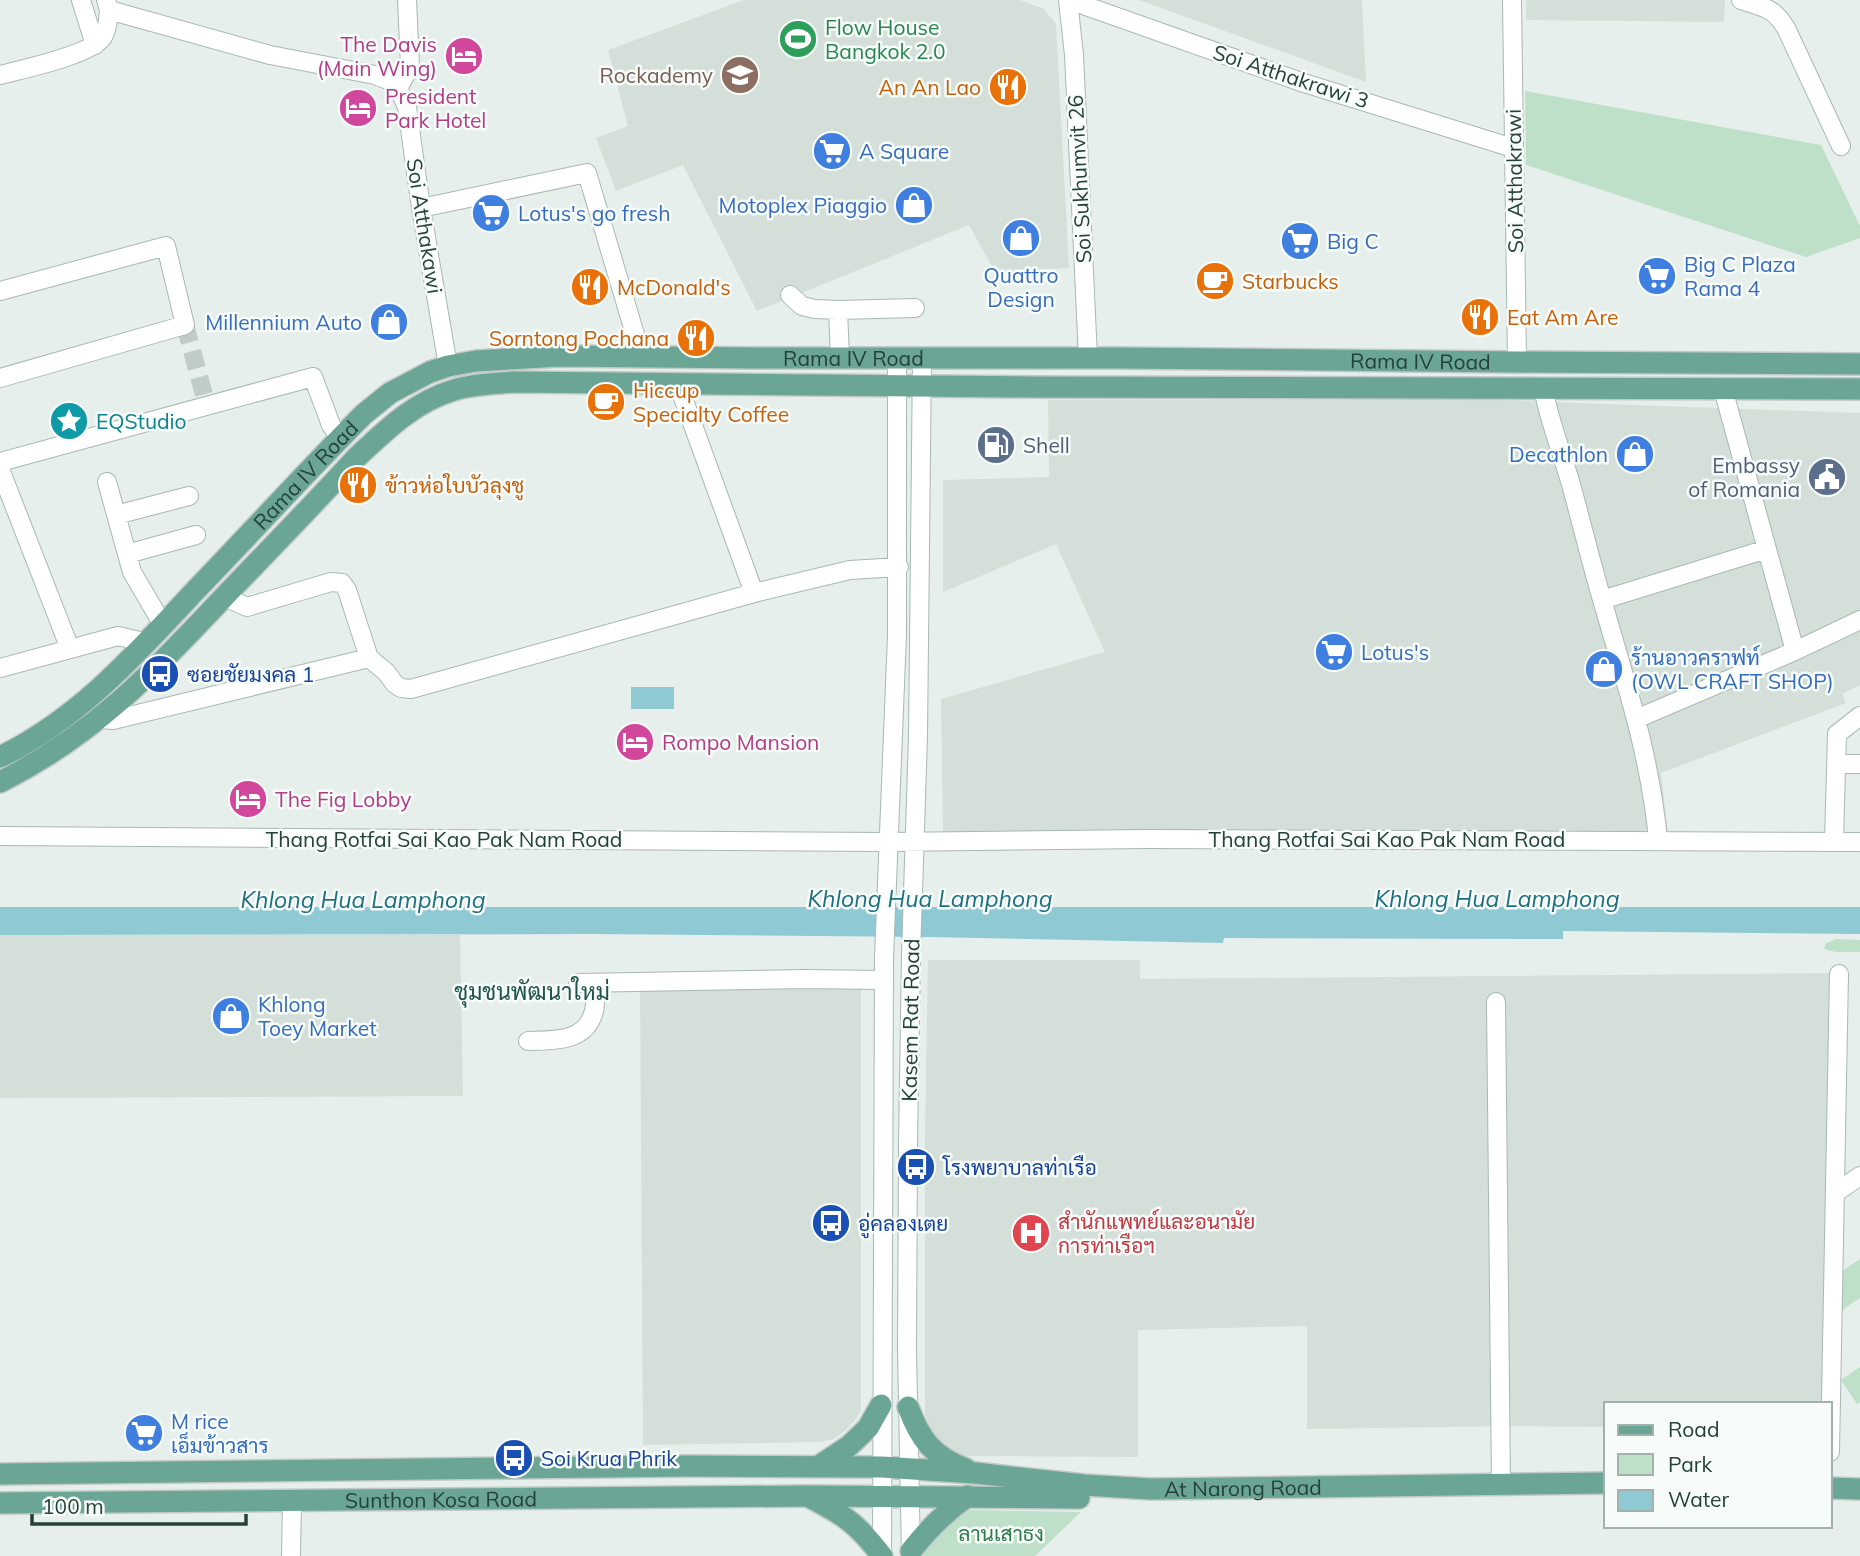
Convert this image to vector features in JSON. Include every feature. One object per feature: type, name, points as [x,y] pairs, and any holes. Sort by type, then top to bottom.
[{"type":"main road","name":"Rama IV Road","points":[[0,757],[48,731],[73,713],[148,643],[364,414],[390,393],[430,372],[448,366],[475,361],[559,356],[1860,364]]},
{"type":"main road","points":[[1517,362],[1517,388]]},
{"type":"main road","name":"Rama IV Road","points":[[0,782],[66,744],[100,719],[178,647],[379,436],[410,410],[456,389],[513,382],[922,387],[1860,389]]},
{"type":"main road","points":[[819,1466],[849,1446],[868,1428],[881,1405]]},
{"type":"main road","points":[[908,1407],[916,1429],[933,1449],[957,1466],[975,1473]]},
{"type":"main road","name":"At Narong Road","points":[[881,1467],[1151,1489],[1604,1483]]},
{"type":"main road","name":"Sunthon Kosa Road","points":[[0,1474],[465,1468],[881,1467]]},
{"type":"main road","points":[[1832,1488],[1860,1489]]},
{"type":"main road","name":"At Narong Road","points":[[882,1497],[1164,1500],[1604,1494]]},
{"type":"main road","points":[[807,1496],[846,1517],[867,1536],[882,1556]]},
{"type":"main road","points":[[911,1554],[931,1525],[968,1496]]},
{"type":"main road","name":"Sunthon Kosa Road","points":[[0,1503],[882,1497]]},
{"type":"main road","points":[[1832,1498],[1860,1499]]},
{"type":"street","points":[[81,0],[95,45]]},
{"type":"street","points":[[0,75],[80,52],[95,45],[107,29],[107,5],[270,55],[375,75],[398,88],[410,66],[407,0]]},
{"type":"street","name":"Soi Atthakrawi 3","points":[[1069,0],[1304,83],[1513,148]]},
{"type":"street","name":"Soi Sukhumvit 26","points":[[1069,0],[1088,358]]},
{"type":"street","name":"Soi Atthakrawi","points":[[1512,0],[1517,362]]},
{"type":"street","points":[[1741,0],[1774,11],[1778,16],[1841,146]]},
{"type":"street","name":"Soi Atthakawi","points":[[398,88],[407,107],[448,366]]},
{"type":"street","points":[[421,208],[587,173],[642,358]]},
{"type":"street","points":[[0,291],[166,246],[185,325],[0,378]]},
{"type":"street","points":[[790,295],[808,308],[915,308]]},
{"type":"street","points":[[838,310],[840,358]]},
{"type":"street","name":"Kasem Rat Road","points":[[882,1556],[884,957],[898,635],[897,358]]},
{"type":"street","name":"Kasem Rat Road","points":[[911,1554],[906,1350],[922,358]]},
{"type":"street","points":[[0,462],[313,377],[331,425],[340,438]]},
{"type":"street","points":[[678,384],[754,593]]},
{"type":"street","points":[[1543,388],[1636,719],[1655,805],[1658,840]]},
{"type":"street","points":[[1723,389],[1795,651]]},
{"type":"street","points":[[0,469],[8,509],[70,649]]},
{"type":"street","points":[[107,482],[132,572],[163,625]]},
{"type":"street","points":[[116,515],[189,496]]},
{"type":"street","points":[[127,554],[197,535]]},
{"type":"street","points":[[1602,600],[1767,550]]},
{"type":"street","points":[[225,597],[247,607],[331,582],[342,583],[347,590],[369,658],[386,672],[395,684],[411,689],[754,593],[850,570],[898,567]]},
{"type":"street","points":[[1636,719],[1860,621]]},
{"type":"street","points":[[898,635],[919,636]]},
{"type":"street","points":[[2,662],[70,649],[118,636],[148,643]]},
{"type":"street","points":[[100,719],[113,720],[369,658]]},
{"type":"street","points":[[1834,841],[1837,734],[1860,716]]},
{"type":"street","points":[[1837,764],[1860,764]]},
{"type":"street","name":"Thang Rotfai Sai Kao Pak Nam Road","points":[[0,836],[888,842],[1147,839],[1860,842]]},
{"type":"street","points":[[1831,1402],[1839,974]]},
{"type":"street","points":[[528,1041],[566,1040],[584,1029],[594,1010],[586,983],[884,980]]},
{"type":"street","points":[[1496,1002],[1501,1485]]},
{"type":"street","points":[[883,1144],[908,1144]]},
{"type":"street","points":[[1835,1193],[1860,1176]]},
{"type":"street","points":[[291,1556],[292,1502]]},
{"type":"shaded area","name":"A Square","points":[[744,0],[1020,0],[1044,9],[1056,24],[1069,268],[995,272],[969,225],[757,311],[683,165],[616,191],[596,138],[628,126],[608,50]]},
{"type":"shaded area","points":[[1139,0],[1362,0],[1366,82]]},
{"type":"shaded area","points":[[1526,0],[1725,0],[1724,22],[1526,20]]},
{"type":"shaded area","points":[[1048,400],[1498,400],[1860,413],[1860,685],[1842,694],[1846,703],[1661,773],[1668,833],[943,832],[941,699],[1105,652],[1056,544],[943,592],[943,480],[1049,477]]},
{"type":"shaded area","name":"Khlong Toey Market","points":[[0,935],[460,935],[463,1096],[0,1098]]},
{"type":"shaded area","points":[[928,960],[1140,960],[1140,979],[1835,973],[1825,1402],[1604,1402],[1604,1427],[1307,1429],[1307,1326],[1138,1330],[1138,1457],[962,1456],[939,1441],[925,1414]]},
{"type":"shaded area","points":[[861,983],[861,1410],[845,1431],[833,1439],[820,1442],[643,1445],[640,984]]},
{"type":"green space","points":[[1525,91],[1821,145],[1860,226],[1860,238],[1806,257],[1526,165]]},
{"type":"green space","points":[[1837,939],[1860,940],[1860,952],[1824,949],[1826,943]]},
{"type":"green space","points":[[1860,1259],[1860,1298],[1842,1310],[1842,1271]]},
{"type":"green space","points":[[1860,1367],[1860,1402],[1857,1404],[1841,1380]]},
{"type":"green space","name":"ลานเสาธง","points":[[967,1510],[1081,1512],[1035,1556],[922,1556],[955,1516]]},
{"type":"water","points":[[631,687],[674,687],[674,709],[631,709]]},
{"type":"water","points":[[0,907],[1860,907],[1860,934],[1563,931],[1563,939],[1224,938],[1223,943],[592,934],[0,935]]},
{"type":"tunnel","points":[[185,325],[207,406]]},
{"type":"place","name":"Flow House Bangkok 2.0","points":[[798,39]]},
{"type":"place","name":"The Davis (Main Wing)","points":[[464,56]]},
{"type":"place","name":"Rockademy","points":[[740,75]]},
{"type":"place","name":"An An Lao","points":[[1008,87]]},
{"type":"place","name":"President Park Hotel","points":[[358,108]]},
{"type":"place","name":"A Square","points":[[832,151]]},
{"type":"place","name":"Motoplex Piaggio","points":[[914,205]]},
{"type":"place","name":"Lotus's go fresh","points":[[491,213]]},
{"type":"place","name":"Quattro Design","points":[[1021,238]]},
{"type":"place","name":"Big C","points":[[1300,241]]},
{"type":"place","name":"Big C Plaza Rama 4","points":[[1657,276]]},
{"type":"place","name":"Starbucks","points":[[1215,281]]},
{"type":"place","name":"McDonald's","points":[[590,287]]},
{"type":"place","name":"Eat Am Are","points":[[1480,317]]},
{"type":"place","name":"Millennium Auto","points":[[389,322]]},
{"type":"place","name":"Sorntong Pochana","points":[[696,338]]},
{"type":"place","name":"Hiccup Specialty Coffee","points":[[606,402]]},
{"type":"place","name":"EQStudio","points":[[69,421]]},
{"type":"place","name":"Shell","points":[[996,445]]},
{"type":"place","name":"Decathlon","points":[[1635,454]]},
{"type":"place","name":"Embassy of Romania","points":[[1827,477]]},
{"type":"place","name":"ข้าวห่อใบบัวลุงชู","points":[[358,485]]},
{"type":"place","name":"Lotus's","points":[[1334,652]]},
{"type":"place","name":"ร้านอาวคราฟท์ (OWL CRAFT SHOP)","points":[[1604,669]]},
{"type":"place","name":"ซอยชัยมงคล 1","points":[[160,674]]},
{"type":"place","name":"Rompo Mansion","points":[[635,742]]},
{"type":"place","name":"The Fig Lobby","points":[[248,799]]},
{"type":"place","name":"Khlong Toey Market","points":[[231,1016]]},
{"type":"place","name":"โรงพยาบาลท่าเรือ","points":[[916,1167]]},
{"type":"place","name":"อู่คลองเตย","points":[[831,1223]]},
{"type":"place","name":"สำนักแพทย์และอนามัย การท่าเรือฯ","points":[[1031,1233]]},
{"type":"place","name":"M rice เอ็มข้าวสาร","points":[[144,1433]]},
{"type":"place","name":"Soi Krua Phrik","points":[[514,1458]]},
{"type":"district","name":"ชุมชนพัฒนาใหม่","points":[[532,991]]},
{"type":"water label","name":"Khlong Hua Lamphong","points":[[930,898]]},
{"type":"water label","name":"Khlong Hua Lamphong","points":[[1497,898]]},
{"type":"water label","name":"Khlong Hua Lamphong","points":[[363,899]]}]
